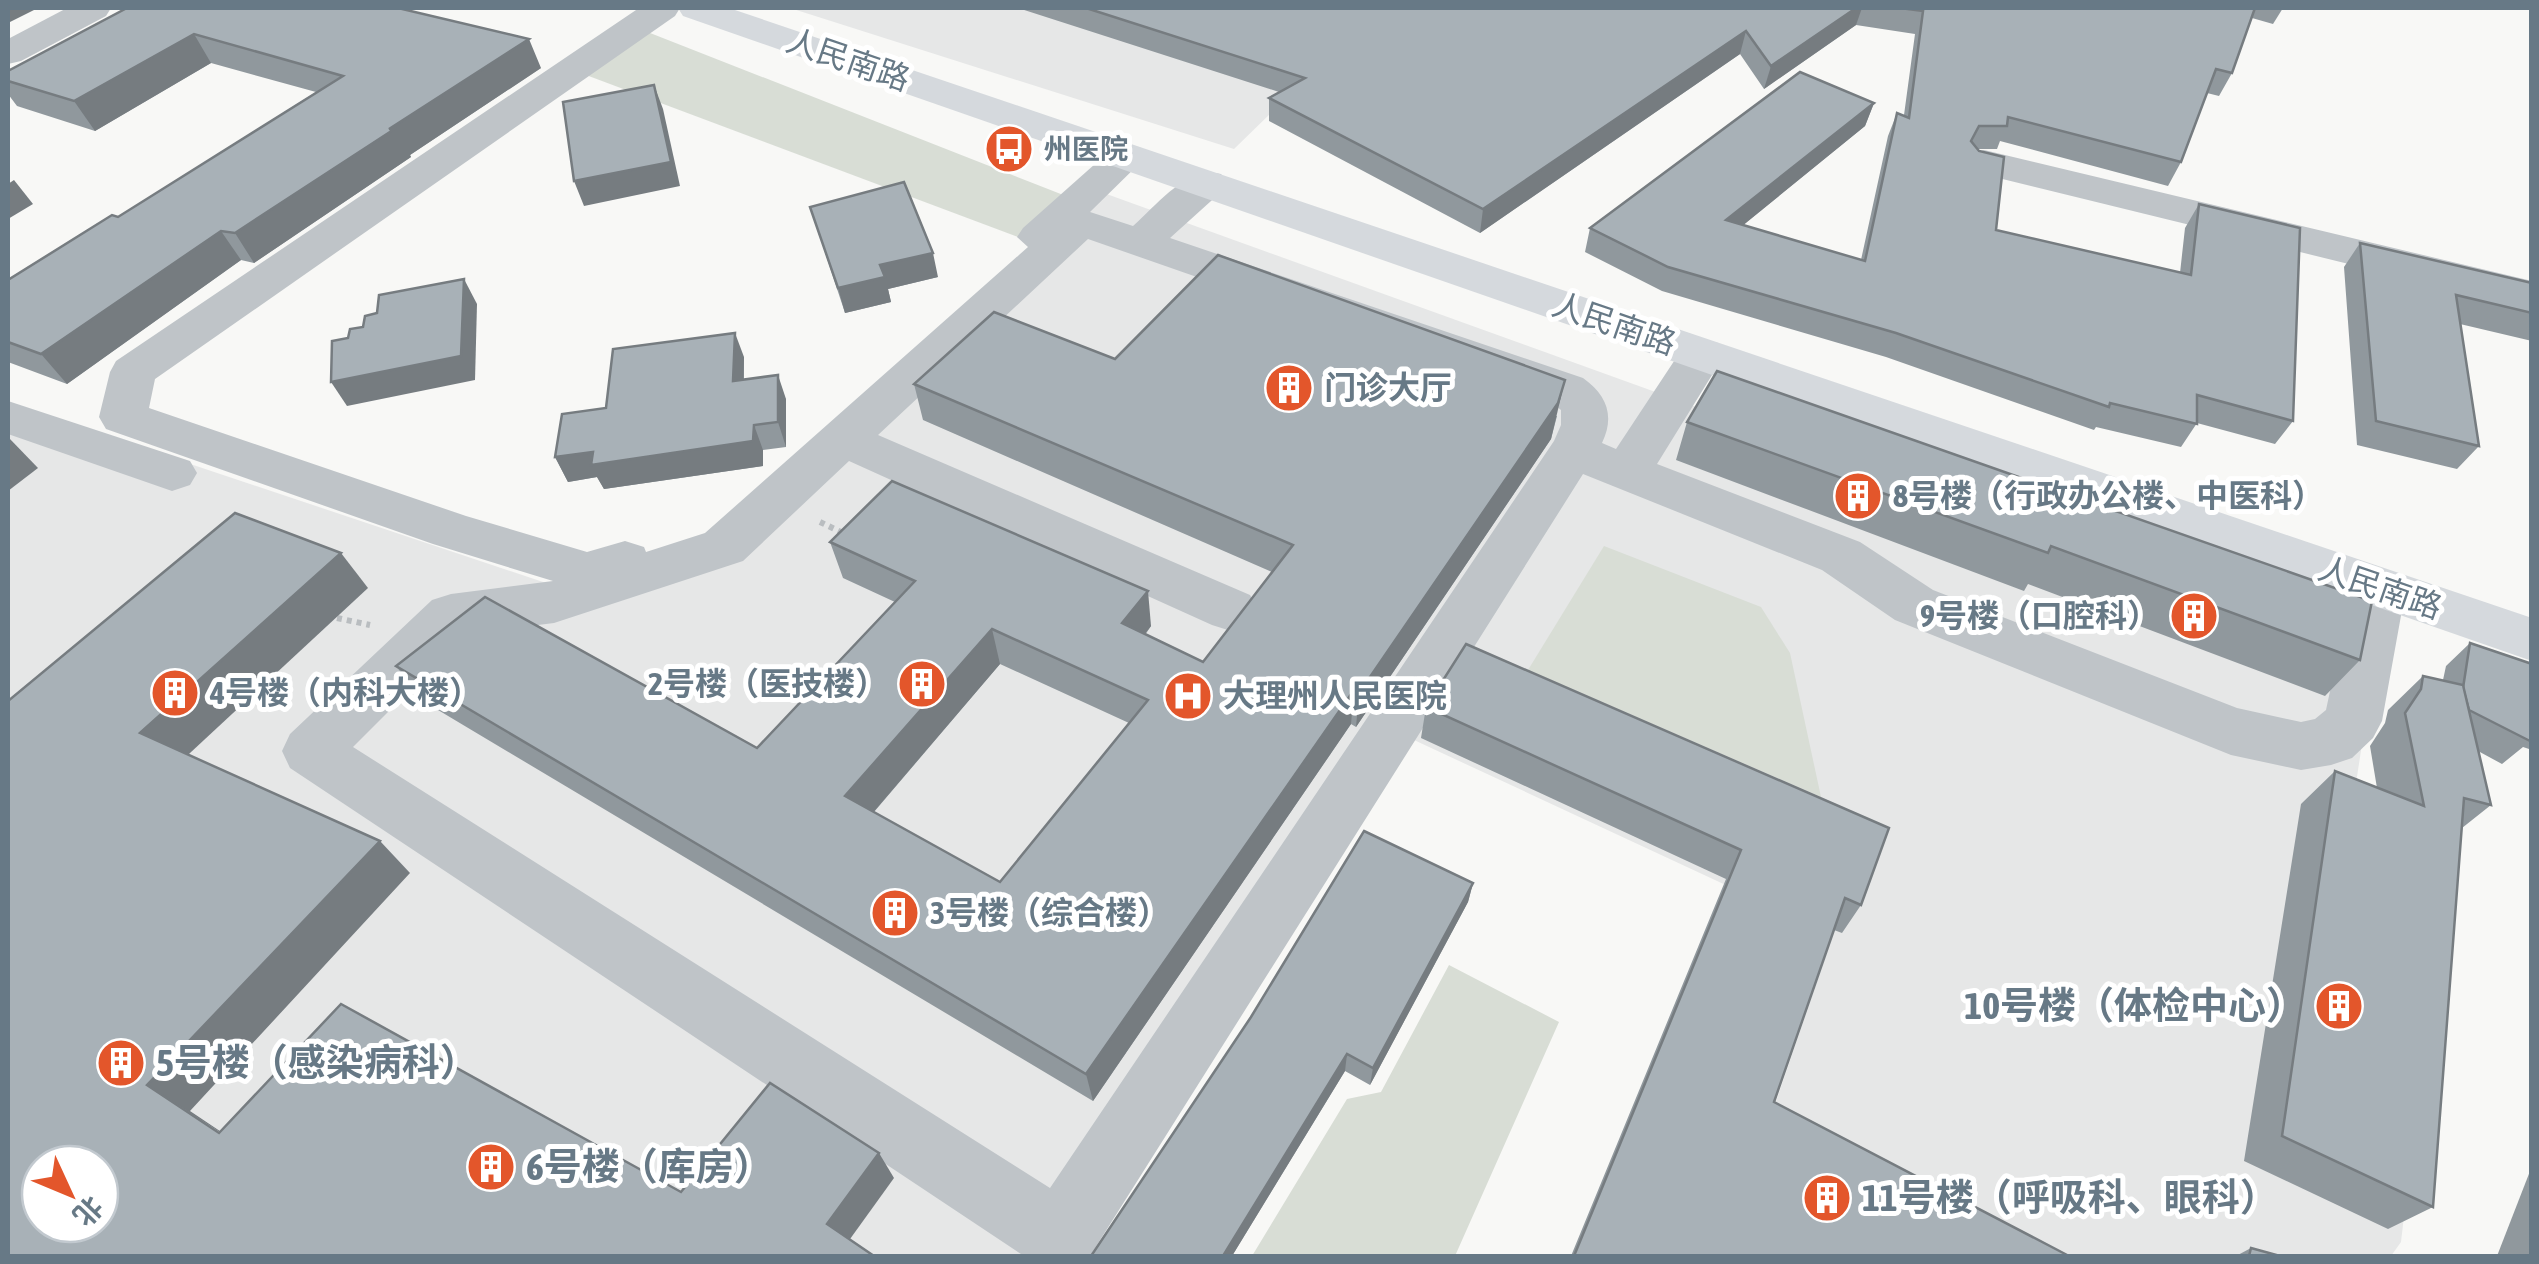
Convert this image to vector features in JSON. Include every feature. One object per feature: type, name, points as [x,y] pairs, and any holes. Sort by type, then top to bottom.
[{"type":"main road","name":"人民南路","points":[[696,8],[2532,640]]},
{"type":"street","points":[[8,38],[65,8]]},
{"type":"street","points":[[8,53],[92,8]]},
{"type":"street","points":[[662,8],[133,372],[123,417],[451,530],[587,572],[699,538],[1127,156]]},
{"type":"street","points":[[1984,162],[2532,295]]},
{"type":"street","points":[[1138,244],[1207,184]]},
{"type":"street","points":[[1081,222],[1138,244],[1566,389],[1580,397],[1588,412],[1587,428],[1060,1237],[310,751],[451,615],[554,602],[724,547],[1081,222]]},
{"type":"street","points":[[1627,472],[1702,354]]},
{"type":"street","points":[[8,417],[554,602]]},
{"type":"street","points":[[843,439],[1230,610]]},
{"type":"street","points":[[1572,451],[1841,556],[1914,605],[2231,731],[2301,746],[2331,741],[2352,721],[2379,588]]},
{"type":"shaded area","points":[[790,8],[1454,8],[1353,33],[1234,149]]},
{"type":"shaded area","points":[[645,31],[1071,198],[1026,240],[586,75]]},
{"type":"shaded area","name":"大理州人民医院","points":[[1101,192],[2376,652],[2353,803],[2447,847],[2401,1242],[2391,1256],[1723,1256],[1833,935],[1414,740],[1083,1256],[8,1256],[8,403],[567,590],[709,544]]},
{"type":"shaded area","points":[[1604,546],[1761,607],[1790,653],[1821,797],[1528,670]]},
{"type":"shaded area","points":[[1449,965],[1559,1022],[1455,1256],[1252,1256],[1347,1099],[1381,1092]]},
{"type":"building","points":[[127,8],[398,8],[529,39],[235,233],[221,231],[41,354],[8,342],[8,280],[112,215],[118,217],[343,76],[194,34],[74,101],[8,81],[8,71]]},
{"type":"building","points":[[1086,8],[1856,8],[1771,66],[1746,31],[1483,209],[1269,98],[1305,78]]},
{"type":"building","points":[[1900,8],[2255,8],[2232,73],[2216,69],[2181,162],[2008,117],[2007,126],[1979,126],[1971,141],[1979,151],[2004,157],[1996,230],[2191,275],[2199,204],[2300,228],[2293,421],[2197,395],[2197,424],[2110,403],[2109,407],[1896,333],[1668,267],[1590,228],[1800,72],[1874,103],[1726,220],[1865,261],[1897,113],[1909,118],[1923,11]]},
{"type":"building","points":[[654,85],[671,162],[574,181],[563,102]]},
{"type":"building","points":[[904,182],[933,253],[880,265],[885,277],[838,288],[810,207]]},
{"type":"building","points":[[2360,243],[2532,283],[2532,313],[2456,295],[2479,446],[2376,421]]},
{"type":"building","points":[[1218,255],[1565,380],[1558,403],[1359,693],[1354,690],[1086,1074],[396,666],[485,597],[757,748],[915,581],[830,542],[892,481],[1148,591],[1122,623],[1203,662],[1293,545],[914,384],[994,312],[1115,359]],"holes":[[[992,629],[1148,700],[1000,882],[845,796]]]},
{"type":"building","points":[[464,279],[461,356],[331,382],[332,341],[348,338],[350,329],[363,327],[365,316],[377,313],[379,295]]},
{"type":"building","points":[[735,333],[733,381],[778,375],[778,422],[754,425],[753,441],[591,465],[593,452],[555,457],[562,414],[606,408],[613,349]]},
{"type":"building","points":[[1717,371],[2372,601],[2360,660],[2051,546],[2048,553],[1687,422]]},
{"type":"building","points":[[235,513],[341,553],[140,733],[380,841],[147,1085],[219,1133],[341,1004],[681,1192],[770,1083],[879,1153],[827,1224],[874,1256],[8,1256],[8,701]]},
{"type":"building","points":[[2470,643],[2532,664],[2530,741],[2469,710],[2463,688]]},
{"type":"building","points":[[1466,644],[1889,828],[1861,905],[1845,898],[1774,1102],[2069,1256],[1574,1256],[1741,850],[1426,707]]},
{"type":"building","points":[[2423,676],[2463,685],[2491,805],[2464,798],[2433,1207],[2282,1136],[2335,771],[2424,806],[2405,713],[2421,689]]},
{"type":"building","points":[[1364,831],[1473,883],[1373,1068],[1347,1054],[1223,1256],[1091,1256],[1251,1017]]},
{"type":"building","points":[[2251,1248],[2280,1256],[2249,1256]]},
{"type":"place","name":"州医院","points":[[1009,149]]},
{"type":"place","name":"门诊大厅","points":[[1289,388]]},
{"type":"place","name":"8号楼（行政办公楼、中医科）","points":[[1858,496]]},
{"type":"place","name":"9号楼（口腔科）","points":[[2194,616]]},
{"type":"place","name":"2号楼（医技楼）","points":[[922,684]]},
{"type":"place","name":"4号楼（内科大楼）","points":[[175,693]]},
{"type":"place","name":"大理州人民医院","points":[[1188,696]]},
{"type":"place","name":"3号楼（综合楼）","points":[[895,913]]},
{"type":"place","name":"10号楼（体检中心）","points":[[2339,1006]]},
{"type":"place","name":"5号楼（感染病科）","points":[[121,1063]]},
{"type":"place","name":"6号楼（库房）","points":[[491,1167]]},
{"type":"place","name":"11号楼（呼吸科、眼科）","points":[[1827,1198]]}]
